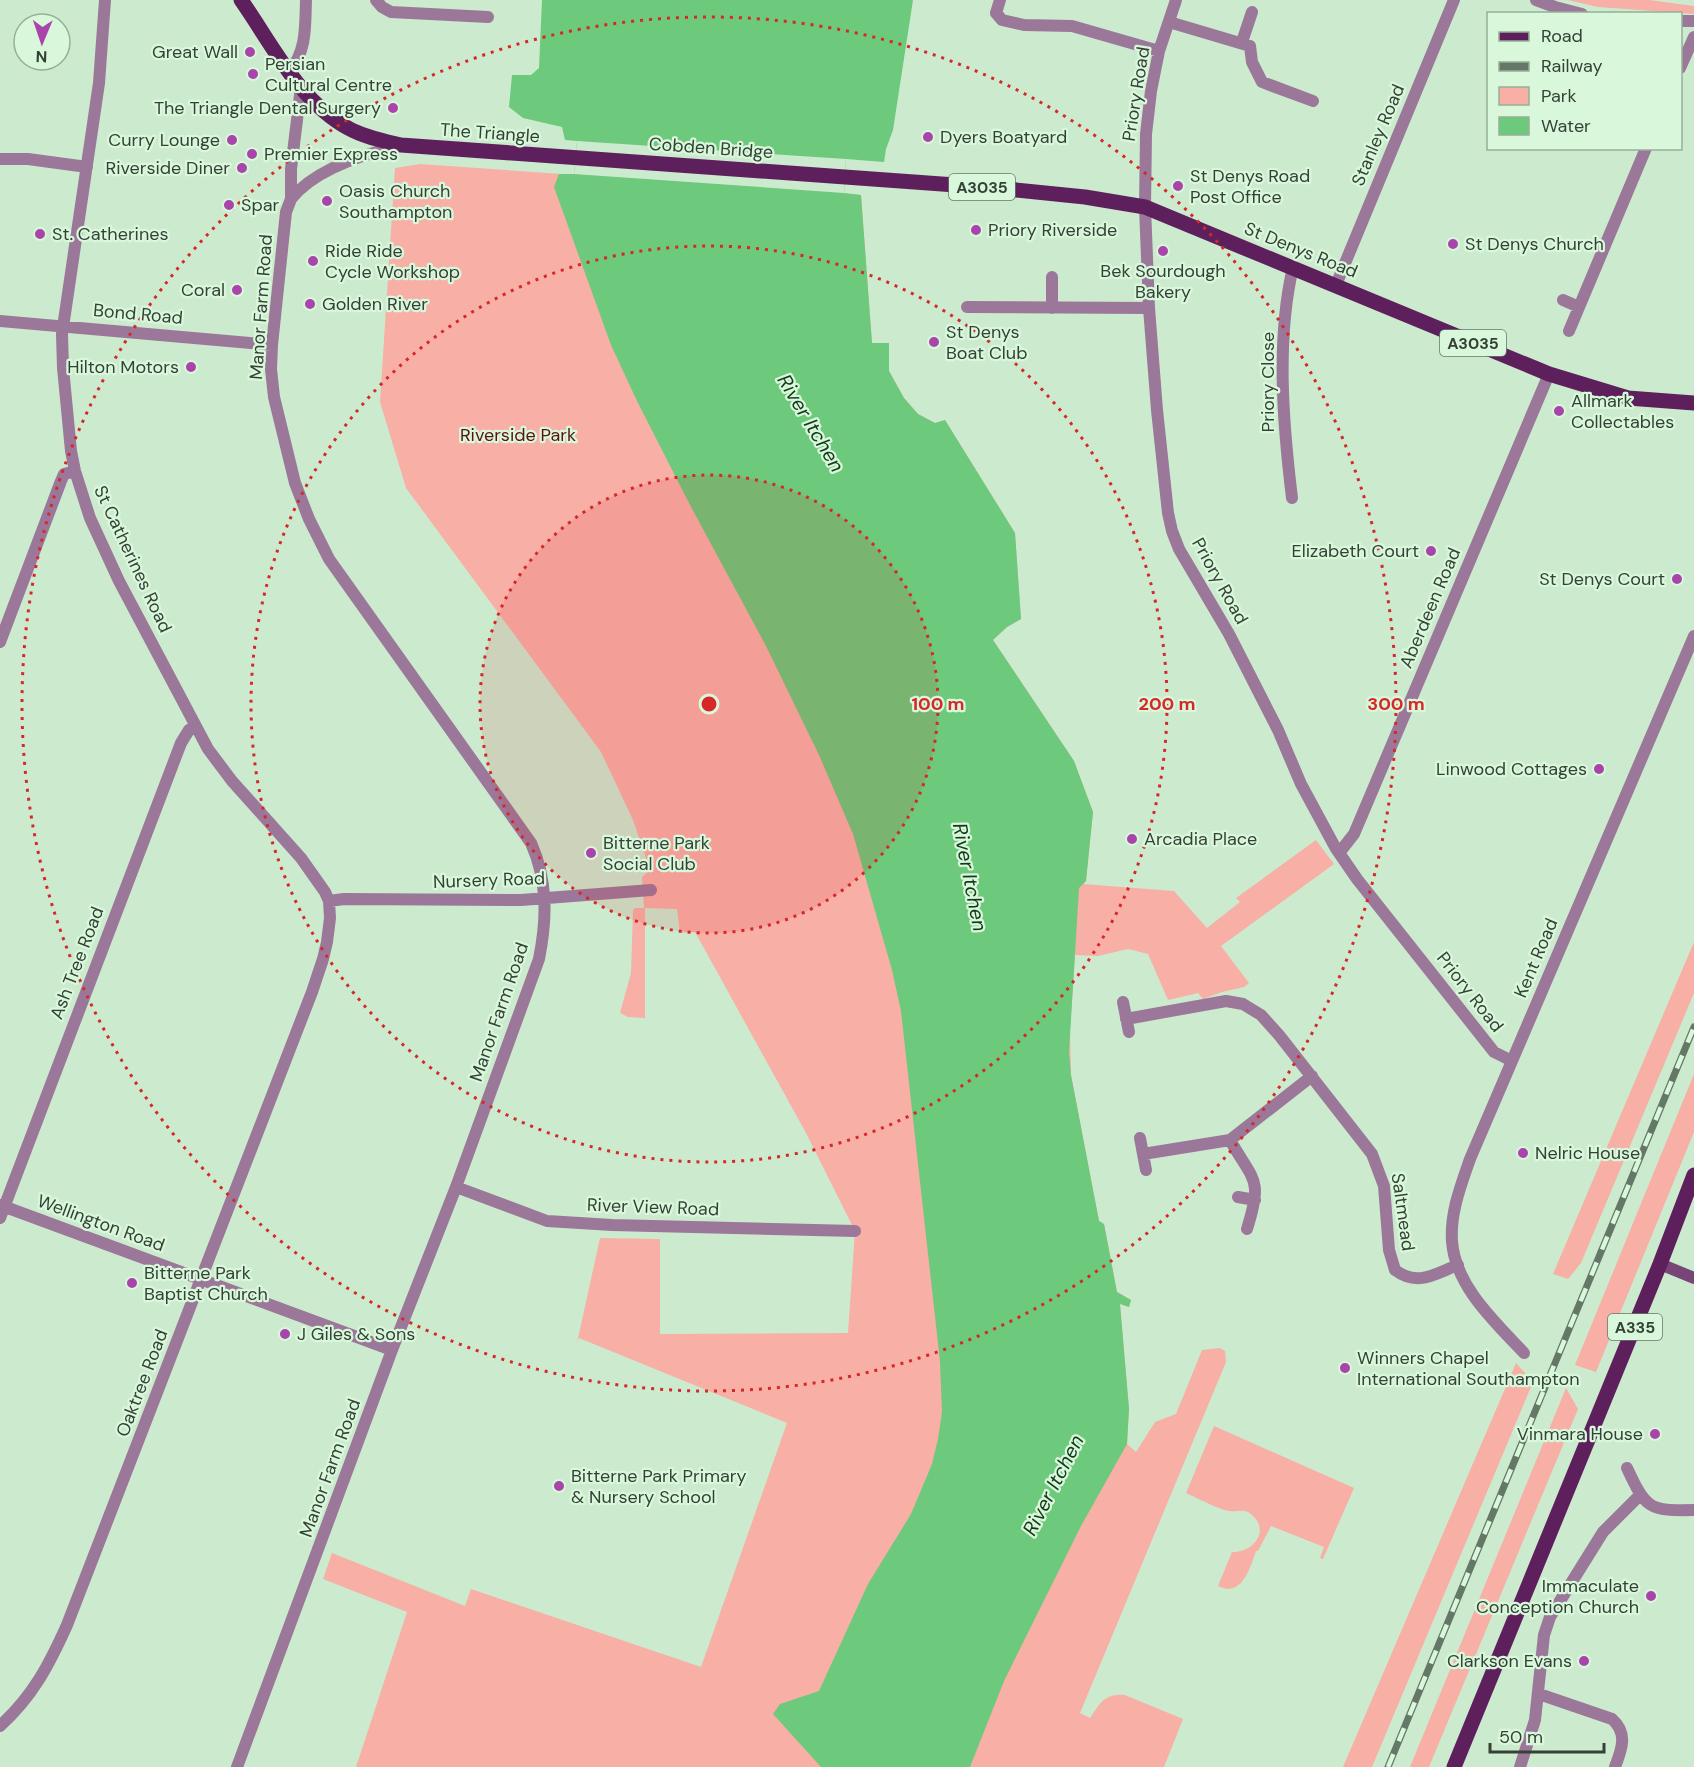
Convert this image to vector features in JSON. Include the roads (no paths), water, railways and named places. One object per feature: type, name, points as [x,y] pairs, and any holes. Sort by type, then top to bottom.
[{"type":"main road","name":"A3035","points":[[241,0],[301,87]]},
{"type":"main road","name":"The Triangle","points":[[301,87],[324,111],[350,129],[401,145],[576,158]]},
{"type":"main road","name":"Cobden Bridge","points":[[576,158],[845,177]]},
{"type":"main road","name":"St Denys Road","points":[[845,177],[997,188],[1085,197],[1145,207],[1549,374],[1628,398],[1694,403]]},
{"type":"main road","name":"A335","points":[[1454,1767],[1660,1264],[1694,1175]]},
{"type":"street","name":"St Catherines Road","points":[[105,0],[99,83],[63,325],[63,368],[75,471],[90,518],[110,560],[213,757],[232,782],[312,871],[329,901]]},
{"type":"street","points":[[290,71],[297,62],[303,46],[306,0]]},
{"type":"street","points":[[376,0],[391,12],[488,17]]},
{"type":"street","points":[[1000,0],[996,12],[1002,20],[1024,26],[1072,26],[1160,51]]},
{"type":"street","name":"Priory Road","points":[[1176,0],[1160,51],[1148,113],[1145,207],[1149,308],[1161,455],[1168,513],[1173,531],[1179,549],[1229,634],[1278,730],[1301,784],[1338,853],[1494,1052],[1512,1060]]},
{"type":"street","name":"Stanley Road","points":[[1336,285],[1454,0]]},
{"type":"street","points":[[1536,0],[1574,12]]},
{"type":"street","points":[[1242,42],[1252,12]]},
{"type":"street","points":[[1168,22],[1250,46],[1252,62],[1262,82],[1313,101]]},
{"type":"street","points":[[1682,64],[1694,38]]},
{"type":"street","name":"Manor Farm Road","points":[[237,1767],[392,1350],[456,1187],[539,959],[544,932],[545,897],[536,855],[524,831],[329,559],[309,519],[289,460],[274,397],[271,369],[286,212],[291,199],[291,169],[301,87]]},
{"type":"street","name":"The Triangle","points":[[291,199],[312,180],[343,164],[369,153],[401,145]]},
{"type":"street","points":[[1569,331],[1645,150]]},
{"type":"street","points":[[0,159],[28,159],[87,168]]},
{"type":"street","name":"Priory Close","points":[[1292,498],[1287,456],[1284,392],[1285,332],[1293,267]]},
{"type":"street","points":[[1052,277],[1052,308]]},
{"type":"street","points":[[1563,300],[1580,307]]},
{"type":"street","points":[[967,307],[1149,308]]},
{"type":"street","name":"Bond Road","points":[[0,321],[272,345]]},
{"type":"street","name":"Aberdeen Road","points":[[1338,853],[1354,834],[1549,374]]},
{"type":"street","points":[[0,642],[64,474],[75,471]]},
{"type":"street","name":"Kent Road","points":[[1524,1353],[1476,1300],[1458,1265],[1452,1240],[1456,1204],[1470,1159],[1694,636]]},
{"type":"street","name":"Ash Tree Road","points":[[1,1210],[181,743],[189,730],[195,726]]},
{"type":"street","name":"Nursery Road","points":[[329,901],[344,899],[521,900],[651,890]]},
{"type":"street","name":"Oaktree Road","points":[[0,1726],[32,1692],[68,1625],[323,959],[330,918],[329,901]]},
{"type":"street","name":"Saltmead","points":[[1126,1018],[1216,1001],[1243,1004],[1261,1015],[1372,1154],[1384,1186],[1389,1250],[1395,1270],[1413,1279],[1424,1279],[1458,1265]]},
{"type":"street","points":[[1123,1002],[1129,1032]]},
{"type":"street","points":[[1143,1154],[1230,1140],[1312,1077]]},
{"type":"street","points":[[1140,1138],[1146,1170]]},
{"type":"street","points":[[1230,1140],[1253,1177],[1255,1200],[1247,1228]]},
{"type":"street","name":"River View Road","points":[[456,1187],[547,1221],[612,1225],[855,1231]]},
{"type":"street","points":[[1238,1197],[1255,1200]]},
{"type":"street","name":"Wellington Road","points":[[1,1210],[201,1279],[392,1350]]},
{"type":"street","points":[[1660,1264],[1694,1278]]},
{"type":"street","points":[[1628,1468],[1640,1495],[1658,1509],[1694,1510]]},
{"type":"street","points":[[1520,1767],[1535,1720],[1544,1635],[1550,1617],[1603,1532],[1640,1495]]},
{"type":"street","points":[[1539,1694],[1612,1719],[1619,1725],[1623,1736],[1615,1767]]},
{"type":"water","name":"River Itchen","points":[[542,0],[913,0],[893,130],[884,162],[846,159],[844,193],[861,195],[872,343],[889,343],[889,371],[904,398],[918,414],[935,423],[945,420],[1015,533],[1021,619],[1007,627],[993,640],[1074,761],[1093,812],[1086,881],[1079,888],[1069,1052],[1071,1075],[1099,1221],[1104,1224],[1117,1292],[1131,1300],[1129,1307],[1120,1304],[1129,1409],[1127,1444],[1081,1526],[1004,1681],[970,1767],[821,1767],[773,1714],[780,1704],[819,1691],[868,1584],[911,1514],[932,1464],[938,1439],[942,1412],[940,1361],[901,1011],[892,970],[853,834],[819,755],[765,644],[637,401],[611,345],[554,187],[559,174],[574,174],[577,141],[565,140],[562,127],[523,118],[509,107],[512,75],[531,75],[539,68]]},
{"type":"railway","points":[[1388,1767],[1694,1027]]},
{"type":"place","name":"Great Wall","points":[[250,52]]},
{"type":"place","name":"Persian Cultural Centre","points":[[253,74]]},
{"type":"place","name":"The Triangle Dental Surgery","points":[[393,108]]},
{"type":"place","name":"Dyers Boatyard","points":[[928,137]]},
{"type":"place","name":"Curry Lounge","points":[[232,140]]},
{"type":"place","name":"Premier Express","points":[[252,154]]},
{"type":"place","name":"Riverside Diner","points":[[242,168]]},
{"type":"place","name":"St Denys Road Post Office","points":[[1178,186]]},
{"type":"place","name":"Oasis Church Southampton","points":[[327,201]]},
{"type":"place","name":"Spar","points":[[229,205]]},
{"type":"place","name":"Priory Riverside","points":[[976,230]]},
{"type":"place","name":"St. Catherines","points":[[40,234]]},
{"type":"place","name":"St Denys Church","points":[[1453,244]]},
{"type":"place","name":"Bek Sourdough Bakery","points":[[1163,251]]},
{"type":"place","name":"Ride Ride Cycle Workshop","points":[[313,261]]},
{"type":"place","name":"Coral","points":[[237,290]]},
{"type":"place","name":"Golden River","points":[[310,304]]},
{"type":"place","name":"St Denys Boat Club","points":[[934,342]]},
{"type":"place","name":"Hilton Motors","points":[[191,367]]},
{"type":"place","name":"Allmark Collectables","points":[[1559,411]]},
{"type":"place","name":"Elizabeth Court","points":[[1431,551]]},
{"type":"place","name":"St Denys Court","points":[[1677,579]]},
{"type":"place","name":"Linwood Cottages","points":[[1599,769]]},
{"type":"place","name":"Arcadia Place","points":[[1132,839]]},
{"type":"place","name":"Bitterne Park Social Club","points":[[591,853]]},
{"type":"place","name":"Nelric House","points":[[1523,1153]]},
{"type":"place","name":"Bitterne Park Baptist Church","points":[[132,1283]]},
{"type":"place","name":"J Giles & Sons","points":[[285,1334]]},
{"type":"place","name":"Winners Chapel International Southampton","points":[[1345,1368]]},
{"type":"place","name":"Vinmara House","points":[[1655,1434]]},
{"type":"place","name":"Bitterne Park Primary & Nursery School","points":[[559,1486]]},
{"type":"place","name":"Immaculate Conception Church","points":[[1651,1596]]},
{"type":"place","name":"Clarkson Evans","points":[[1584,1661]]},
{"type":"park label","name":"Riverside Park","points":[[518,435]]}]
